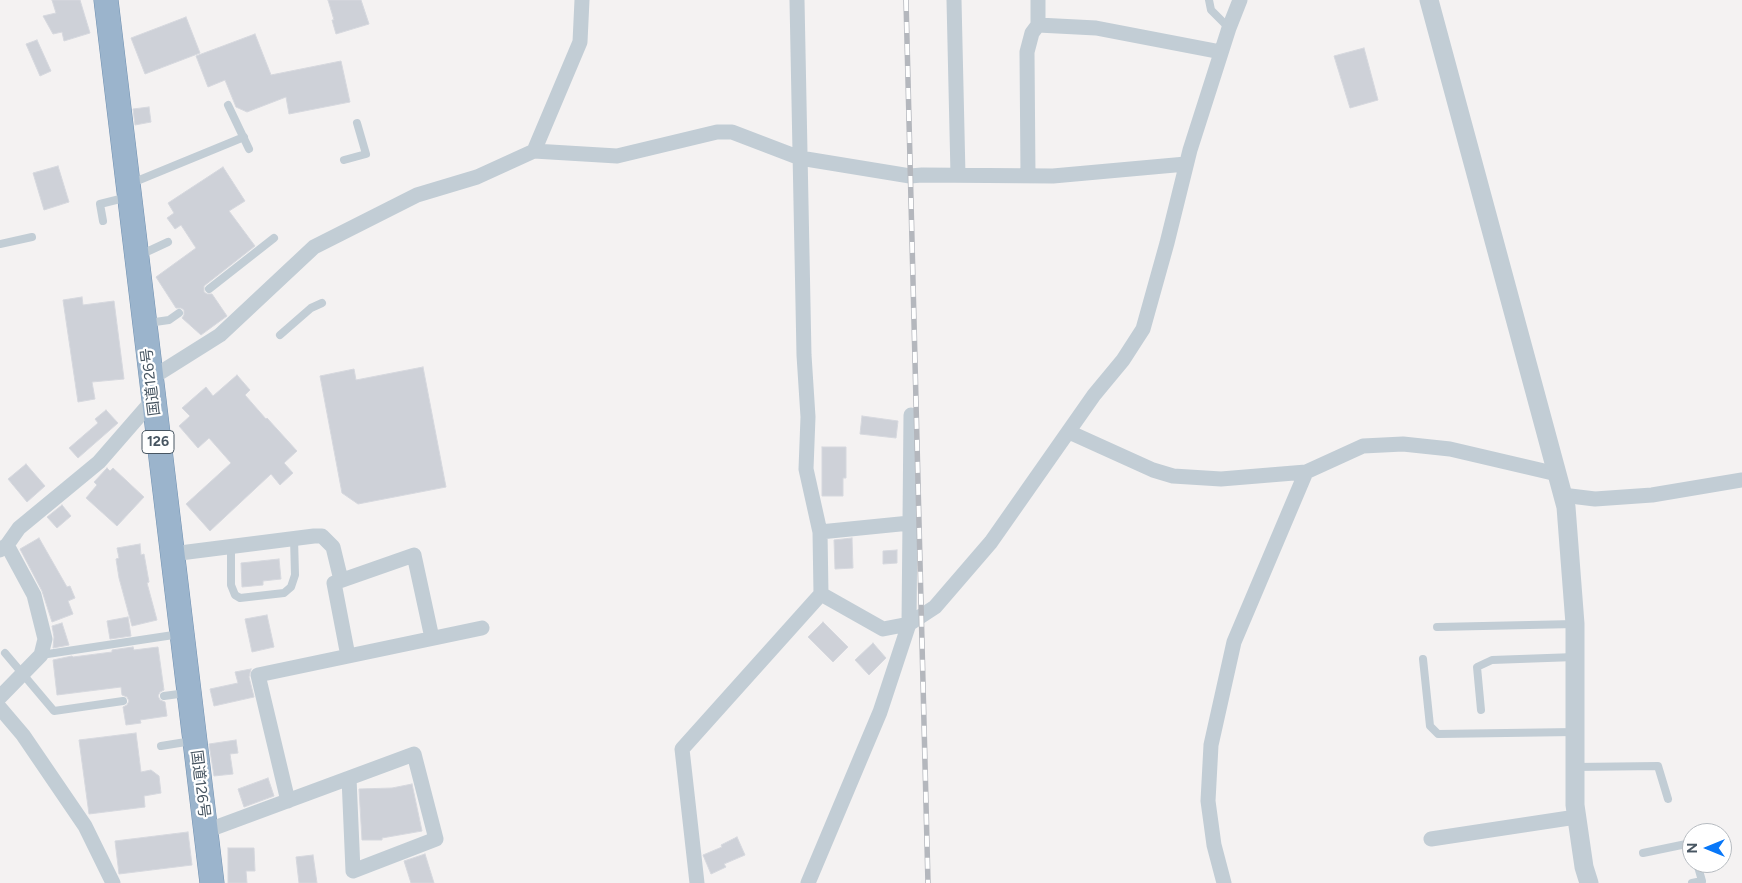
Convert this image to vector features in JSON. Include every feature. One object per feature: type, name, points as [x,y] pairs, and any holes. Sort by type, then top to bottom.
[{"type":"highway","name":"国道126号","points":[[106,0],[202,818],[212,883]]},
{"type":"street","points":[[534,151],[580,42],[582,0]]},
{"type":"street","points":[[697,883],[682,749],[821,594],[820,532],[806,469],[808,417],[804,355],[797,0]]},
{"type":"street","points":[[954,0],[958,175]]},
{"type":"street","points":[[1028,176],[1027,52],[1032,33],[1038,25],[1038,0]]},
{"type":"street","points":[[821,594],[883,629],[909,624],[935,607],[991,542],[1070,432],[1094,395],[1122,360],[1142,329],[1167,243],[1186,164],[1221,52],[1240,0]]},
{"type":"street","points":[[1429,0],[1566,507],[1575,624],[1575,805],[1588,883]]},
{"type":"street","points":[[1038,25],[1096,28],[1221,52]]},
{"type":"street","points":[[0,697],[41,655],[45,639],[34,595],[3,547],[19,528],[100,462],[152,389],[220,335],[314,247],[417,195],[477,177],[534,151],[617,156],[717,132],[732,132],[800,158],[910,176],[1053,176],[1186,164]]},
{"type":"street","points":[[808,883],[880,712],[909,624],[911,415]]},
{"type":"street","points":[[1070,432],[1153,470],[1173,476],[1221,480],[1306,472],[1363,446],[1403,444],[1450,449],[1557,474]]},
{"type":"street","points":[[1224,883],[1214,845],[1208,801],[1211,745],[1234,642],[1306,472]]},
{"type":"street","points":[[1562,494],[1595,499],[1652,495],[1742,480]]},
{"type":"street","points":[[820,532],[910,522]]},
{"type":"street","points":[[172,554],[322,536],[333,547],[341,580]]},
{"type":"street","points":[[348,656],[334,583],[414,555],[432,638]]},
{"type":"street","points":[[288,801],[258,675],[482,628]]},
{"type":"street","points":[[0,708],[23,735],[85,826],[113,883]]},
{"type":"street","points":[[202,818],[288,801],[349,778],[414,754],[436,839],[354,871],[349,778]]},
{"type":"street","points":[[1431,839],[1576,817]]},
{"type":"lane","points":[[1209,0],[1211,10],[1229,28]]},
{"type":"lane","points":[[228,105],[250,149]]},
{"type":"lane","points":[[344,160],[366,154],[357,123]]},
{"type":"lane","points":[[103,221],[100,204],[244,137]]},
{"type":"lane","points":[[0,244],[32,237]]},
{"type":"lane","points":[[209,289],[274,238]]},
{"type":"lane","points":[[136,257],[168,242]]},
{"type":"lane","points":[[280,335],[311,308],[322,303]]},
{"type":"lane","points":[[144,324],[169,320],[179,313]]},
{"type":"lane","points":[[231,546],[231,585],[235,595],[240,598],[284,593],[291,587],[295,575],[294,538]]},
{"type":"lane","points":[[1437,627],[1575,624]]},
{"type":"lane","points":[[41,655],[181,634]]},
{"type":"lane","points":[[5,653],[54,711],[123,701]]},
{"type":"lane","points":[[1480,710],[1477,667],[1492,660],[1575,657]]},
{"type":"lane","points":[[1423,659],[1430,726],[1438,734],[1575,732]]},
{"type":"lane","points":[[164,696],[188,692]]},
{"type":"lane","points":[[161,746],[194,741]]},
{"type":"lane","points":[[1575,767],[1658,766],[1668,799]]},
{"type":"lane","points":[[1642,853],[1682,845]]},
{"type":"lane","points":[[1692,883],[1702,881],[1700,873]]},
{"type":"building","points":[[52,0],[80,0],[90,33],[64,41],[62,32],[53,34],[43,16],[56,13]]},
{"type":"building","points":[[328,0],[361,0],[369,24],[336,34]]},
{"type":"building","points":[[186,17],[200,53],[145,74],[131,38]]},
{"type":"building","points":[[255,34],[271,75],[341,61],[350,102],[289,114],[286,97],[247,112],[236,107],[225,80],[208,87],[196,56]]},
{"type":"building","points":[[37,40],[51,71],[40,76],[26,44]]},
{"type":"building","points":[[1364,48],[1378,100],[1350,108],[1334,56]]},
{"type":"building","points":[[149,107],[151,122],[135,125],[133,109]]},
{"type":"building","points":[[58,166],[69,202],[44,210],[33,173]]},
{"type":"building","points":[[223,167],[245,201],[229,211],[255,246],[204,286],[204,292],[212,294],[227,316],[201,335],[182,318],[184,310],[176,308],[156,277],[196,248],[181,225],[175,229],[167,218],[174,213],[168,203]]},
{"type":"building","points":[[82,297],[83,305],[114,301],[124,379],[92,382],[95,399],[78,402],[63,300]]},
{"type":"building","points":[[423,367],[446,487],[358,504],[342,493],[320,376],[354,369],[356,380]]},
{"type":"building","points":[[237,375],[250,390],[245,395],[297,451],[284,463],[293,473],[280,485],[271,474],[210,531],[186,504],[231,463],[209,438],[198,448],[179,426],[190,416],[182,408],[206,387],[213,396]]},
{"type":"building","points":[[106,410],[118,423],[78,458],[69,448],[98,423],[95,419]]},
{"type":"building","points":[[862,416],[898,421],[896,438],[860,434]]},
{"type":"building","points":[[822,447],[846,447],[846,478],[843,478],[843,496],[822,496]]},
{"type":"building","points":[[26,464],[45,486],[27,502],[8,479]]},
{"type":"building","points":[[107,468],[110,471],[113,468],[144,497],[117,526],[86,498],[97,485],[94,482]]},
{"type":"building","points":[[62,505],[71,516],[57,528],[47,517]]},
{"type":"building","points":[[39,538],[67,587],[70,586],[75,598],[68,601],[73,614],[52,622],[42,591],[20,549]]},
{"type":"building","points":[[852,538],[853,568],[835,569],[834,540]]},
{"type":"building","points":[[140,544],[141,555],[144,554],[149,582],[147,583],[157,620],[132,626],[119,578],[116,559],[119,558],[117,548]]},
{"type":"building","points":[[897,550],[897,563],[883,564],[883,551]]},
{"type":"building","points":[[279,559],[281,579],[263,581],[263,585],[242,587],[241,563]]},
{"type":"building","points":[[267,615],[274,647],[252,652],[245,619]]},
{"type":"building","points":[[128,617],[131,636],[110,639],[107,621]]},
{"type":"building","points":[[823,622],[848,647],[833,662],[808,637]]},
{"type":"building","points":[[62,623],[69,645],[53,648],[52,626]]},
{"type":"building","points":[[873,643],[886,658],[869,675],[855,660]]},
{"type":"building","points":[[133,647],[134,650],[158,647],[164,690],[158,696],[160,700],[165,702],[167,716],[140,720],[141,723],[126,725],[123,707],[129,701],[127,697],[122,695],[121,687],[57,695],[53,660],[112,652],[112,650]]},
{"type":"building","points":[[251,669],[249,677],[254,697],[214,706],[210,689],[238,683],[235,672]]},
{"type":"building","points":[[136,733],[141,772],[151,770],[159,776],[161,793],[144,796],[145,807],[89,814],[79,740]]},
{"type":"building","points":[[236,740],[238,753],[230,754],[233,774],[214,776],[209,744]]},
{"type":"building","points":[[268,778],[274,796],[244,807],[238,789]]},
{"type":"building","points":[[412,784],[422,831],[382,838],[382,840],[362,840],[359,789],[392,788]]},
{"type":"building","points":[[188,832],[192,865],[119,874],[115,841]]},
{"type":"building","points":[[737,837],[745,855],[724,864],[726,867],[711,874],[703,855],[722,847],[721,845]]},
{"type":"building","points":[[228,848],[254,848],[255,871],[246,871],[247,883],[228,883]]},
{"type":"building","points":[[425,854],[434,883],[411,883],[404,861]]},
{"type":"building","points":[[313,855],[317,883],[299,883],[296,857]]},
{"type":"railway","points":[[906,0],[928,883]]}]
